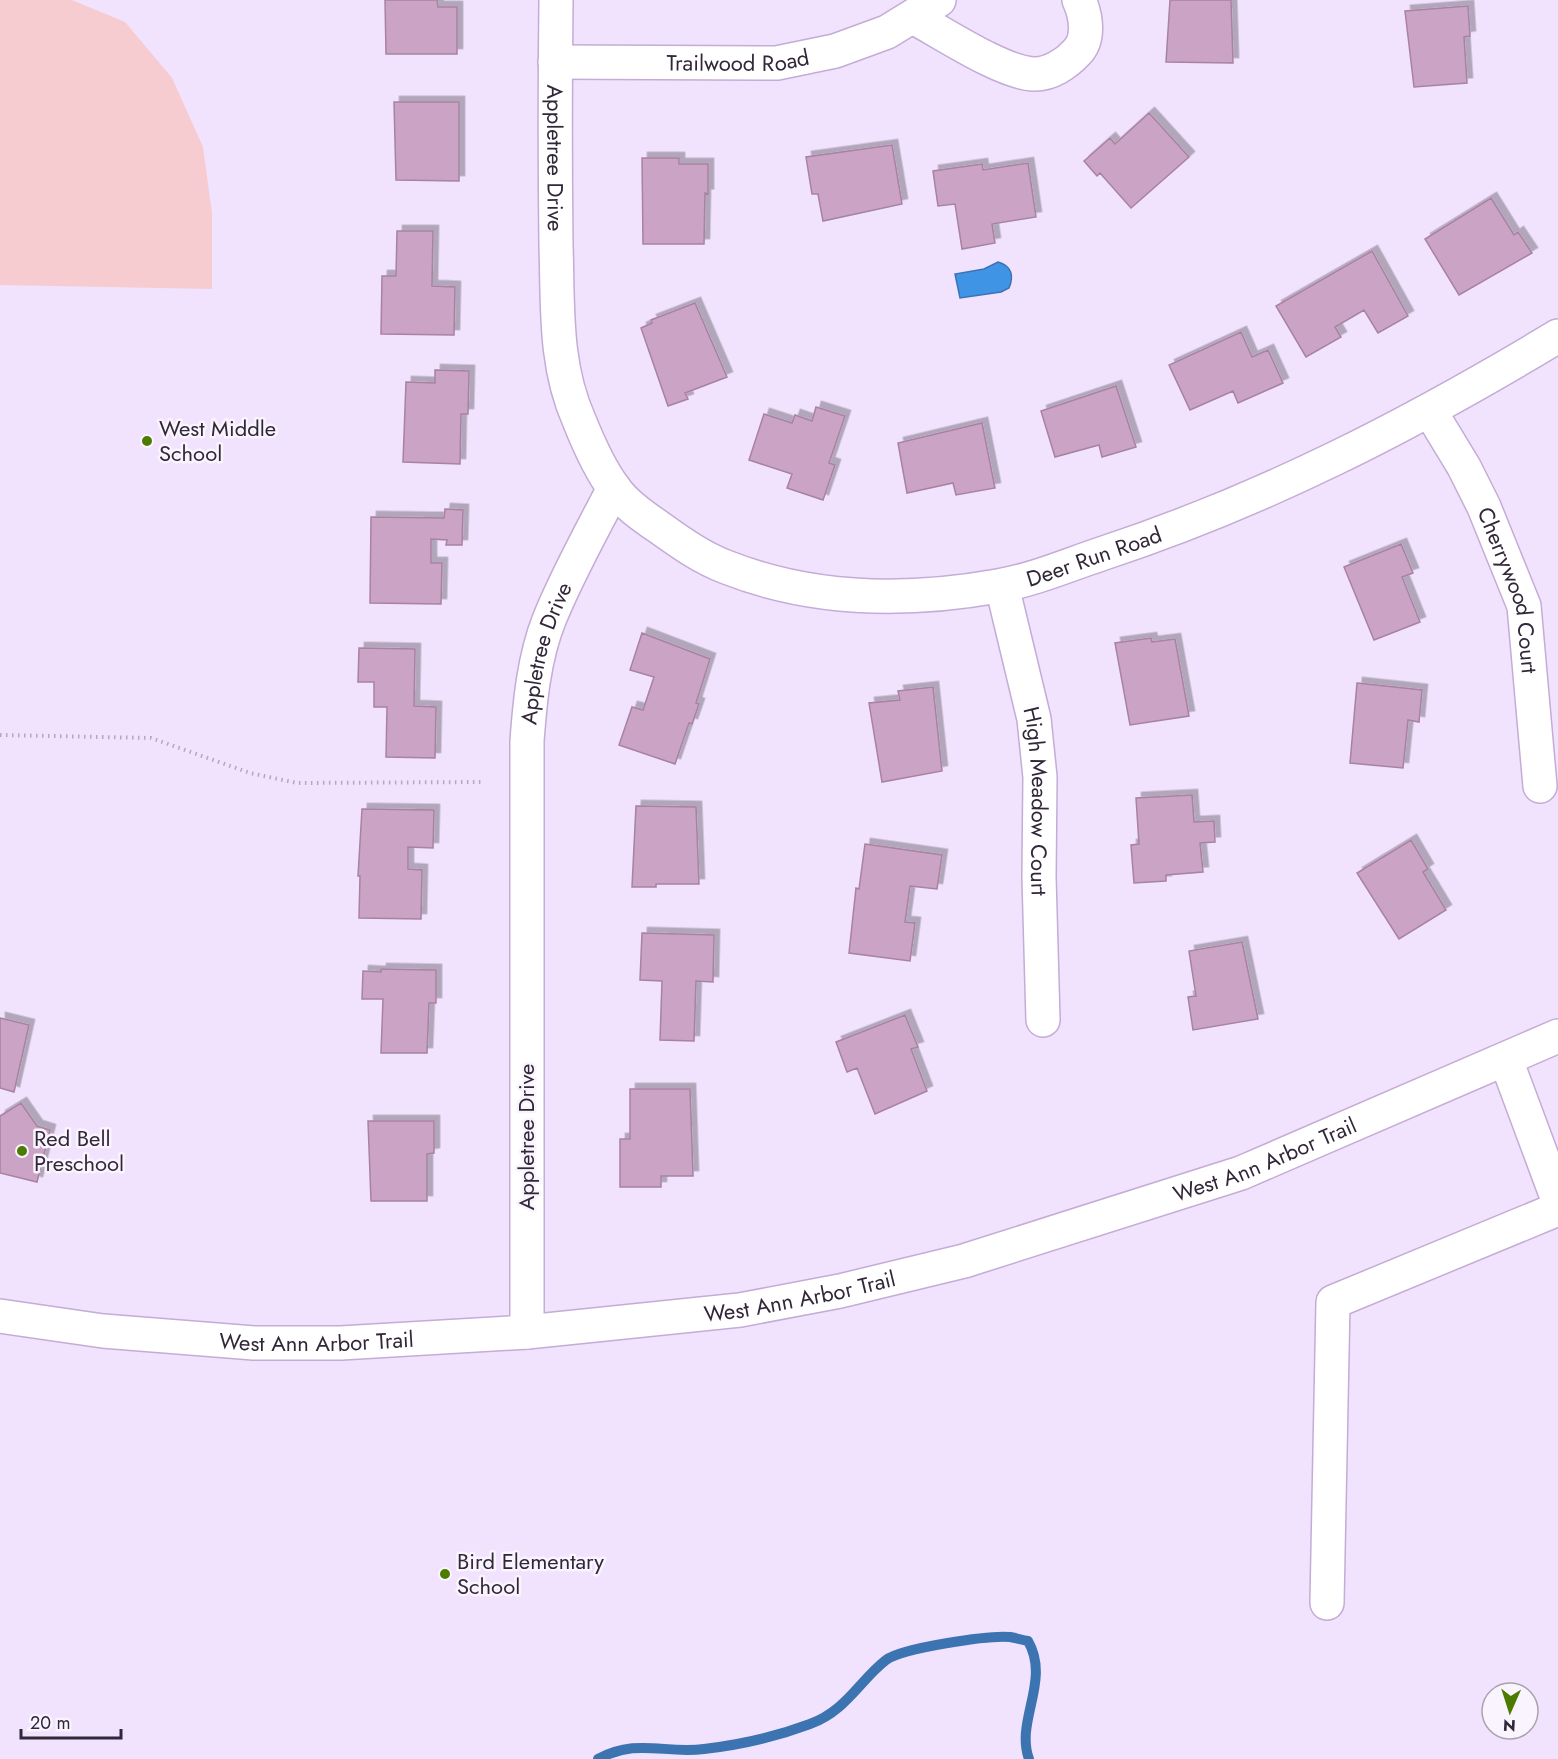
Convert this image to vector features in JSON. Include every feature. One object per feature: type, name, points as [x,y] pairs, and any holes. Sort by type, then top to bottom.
[{"type":"street","name":"Appletree Drive","points":[[527,1332],[527,765],[530,704],[538,656],[549,620],[614,488],[578,419],[565,380],[559,349],[556,0]]},
{"type":"street","name":"Trailwood Road","points":[[555,62],[777,63],[835,51],[887,32],[926,8],[1010,69],[1035,75],[1065,65],[1083,46],[1086,23],[1079,0]]},
{"type":"street","name":"Deer Run Road","points":[[614,488],[643,517],[685,546],[723,566],[769,582],[844,595],[899,596],[929,595],[1002,585],[1142,540],[1216,512],[1340,458],[1430,411],[1558,336]]},
{"type":"street","name":"Cherrywood Court","points":[[1430,411],[1464,467],[1484,507],[1524,606],[1540,786]]},
{"type":"street","name":"High Meadow Court","points":[[1002,585],[1034,719],[1040,777],[1039,877],[1043,1020]]},
{"type":"street","name":"West Ann Arbor Trail","points":[[0,1316],[103,1331],[254,1343],[341,1343],[527,1332],[740,1310],[840,1291],[964,1261],[1241,1173],[1558,1036]]},
{"type":"street","points":[[1506,1060],[1558,1200]]},
{"type":"street","points":[[1327,1603],[1333,1302],[1558,1209]]},
{"type":"path","points":[[0,735],[152,738],[250,773],[297,783],[484,782]]},
{"type":"shaded area","points":[[0,0],[72,0],[125,22],[172,78],[203,147],[212,213],[212,289],[0,285]]},
{"type":"water","points":[[998,262],[1011,272],[1009,288],[1001,292],[960,298],[955,274],[984,269]]},
{"type":"building","points":[[385,0],[437,0],[438,7],[457,7],[457,54],[386,54]]},
{"type":"building","points":[[1170,0],[1231,0],[1233,63],[1166,62]]},
{"type":"building","points":[[1468,6],[1470,36],[1464,37],[1467,83],[1414,87],[1405,11]]},
{"type":"building","points":[[394,102],[459,102],[459,181],[396,180]]},
{"type":"building","points":[[1149,113],[1189,157],[1131,208],[1100,173],[1097,176],[1084,161],[1110,138],[1115,144]]},
{"type":"building","points":[[892,145],[902,204],[823,221],[818,194],[812,194],[806,157]]},
{"type":"building","points":[[642,158],[679,158],[679,164],[708,164],[704,244],[643,244]]},
{"type":"building","points":[[1028,163],[1036,217],[992,224],[995,243],[962,249],[955,204],[938,206],[933,171],[982,164],[983,170]]},
{"type":"building","points":[[1491,198],[1514,235],[1518,232],[1532,253],[1459,295],[1425,239]]},
{"type":"building","points":[[397,231],[433,231],[432,286],[455,287],[454,335],[381,334],[382,276],[396,276]]},
{"type":"building","points":[[1372,251],[1408,316],[1378,333],[1364,310],[1335,327],[1341,337],[1306,357],[1276,306]]},
{"type":"building","points":[[695,303],[727,377],[685,393],[688,399],[668,406],[641,328],[652,323],[651,320]]},
{"type":"building","points":[[1241,332],[1252,357],[1268,350],[1283,383],[1238,403],[1233,391],[1190,410],[1169,365]]},
{"type":"building","points":[[435,370],[469,371],[468,414],[461,414],[460,464],[403,462],[406,382],[435,383]]},
{"type":"building","points":[[1116,386],[1136,447],[1102,457],[1099,445],[1055,457],[1041,411]]},
{"type":"building","points":[[816,407],[845,416],[829,463],[835,465],[823,500],[787,488],[792,474],[749,460],[764,414],[792,423],[795,415],[812,421]]},
{"type":"building","points":[[982,423],[995,488],[956,495],[953,483],[907,493],[898,443]]},
{"type":"building","points":[[445,509],[463,510],[462,545],[446,545],[447,540],[431,539],[431,563],[442,563],[441,604],[370,603],[371,517],[444,518]]},
{"type":"building","points":[[1401,544],[1413,573],[1402,577],[1420,622],[1374,640],[1344,567]]},
{"type":"building","points":[[642,633],[710,659],[696,703],[699,704],[692,724],[689,723],[675,764],[619,745],[632,707],[643,710],[654,677],[630,670]]},
{"type":"building","points":[[1151,638],[1152,642],[1175,639],[1189,716],[1130,725],[1115,643]]},
{"type":"building","points":[[359,648],[415,649],[414,706],[436,707],[435,758],[386,757],[387,707],[374,707],[374,682],[358,682]]},
{"type":"building","points":[[1357,683],[1422,690],[1419,722],[1408,720],[1403,768],[1350,763]]},
{"type":"building","points":[[933,687],[942,771],[882,782],[869,703],[900,700],[898,691]]},
{"type":"building","points":[[1192,795],[1194,822],[1214,821],[1215,842],[1200,843],[1203,872],[1166,875],[1166,881],[1134,883],[1131,845],[1139,844],[1136,798]]},
{"type":"building","points":[[636,806],[696,807],[699,884],[656,884],[656,887],[632,887]]},
{"type":"building","points":[[362,809],[434,810],[433,848],[408,847],[408,869],[422,870],[421,919],[359,918],[360,876],[358,876]]},
{"type":"building","points":[[1411,840],[1428,869],[1423,872],[1446,910],[1399,939],[1357,873]]},
{"type":"building","points":[[865,844],[942,855],[937,889],[910,886],[905,922],[915,923],[910,961],[849,953],[856,888],[859,889]]},
{"type":"building","points":[[642,933],[714,935],[713,982],[696,981],[694,1041],[660,1040],[662,981],[640,980]]},
{"type":"building","points":[[1242,942],[1258,1019],[1193,1030],[1188,997],[1196,996],[1189,951]]},
{"type":"building","points":[[381,969],[436,970],[436,1003],[429,1003],[427,1053],[381,1053],[383,999],[362,999],[363,971],[381,972]]},
{"type":"building","points":[[905,1015],[918,1047],[911,1049],[927,1091],[875,1114],[857,1068],[847,1072],[836,1042]]},
{"type":"building","name":"Red Bell Preschool","points":[[0,1018],[29,1025],[14,1092],[0,1088]]},
{"type":"building","points":[[630,1089],[690,1089],[693,1176],[661,1176],[661,1187],[620,1187],[620,1139],[630,1139]]},
{"type":"building","name":"Red Bell Preschool","points":[[21,1103],[37,1126],[50,1130],[37,1182],[0,1173],[0,1116]]},
{"type":"building","points":[[368,1121],[434,1121],[434,1153],[427,1154],[427,1201],[371,1201]]},
{"type":"waterway","points":[[598,1759],[625,1749],[704,1749],[785,1732],[823,1718],[852,1695],[886,1660],[895,1655],[946,1643],[999,1637],[1028,1641],[1034,1656],[1035,1686],[1026,1730],[1029,1759]]},
{"type":"place","name":"West Middle School","points":[[147,441]]},
{"type":"place","name":"Red Bell Preschool","points":[[22,1151]]},
{"type":"place","name":"Bird Elementary School","points":[[445,1574]]}]
